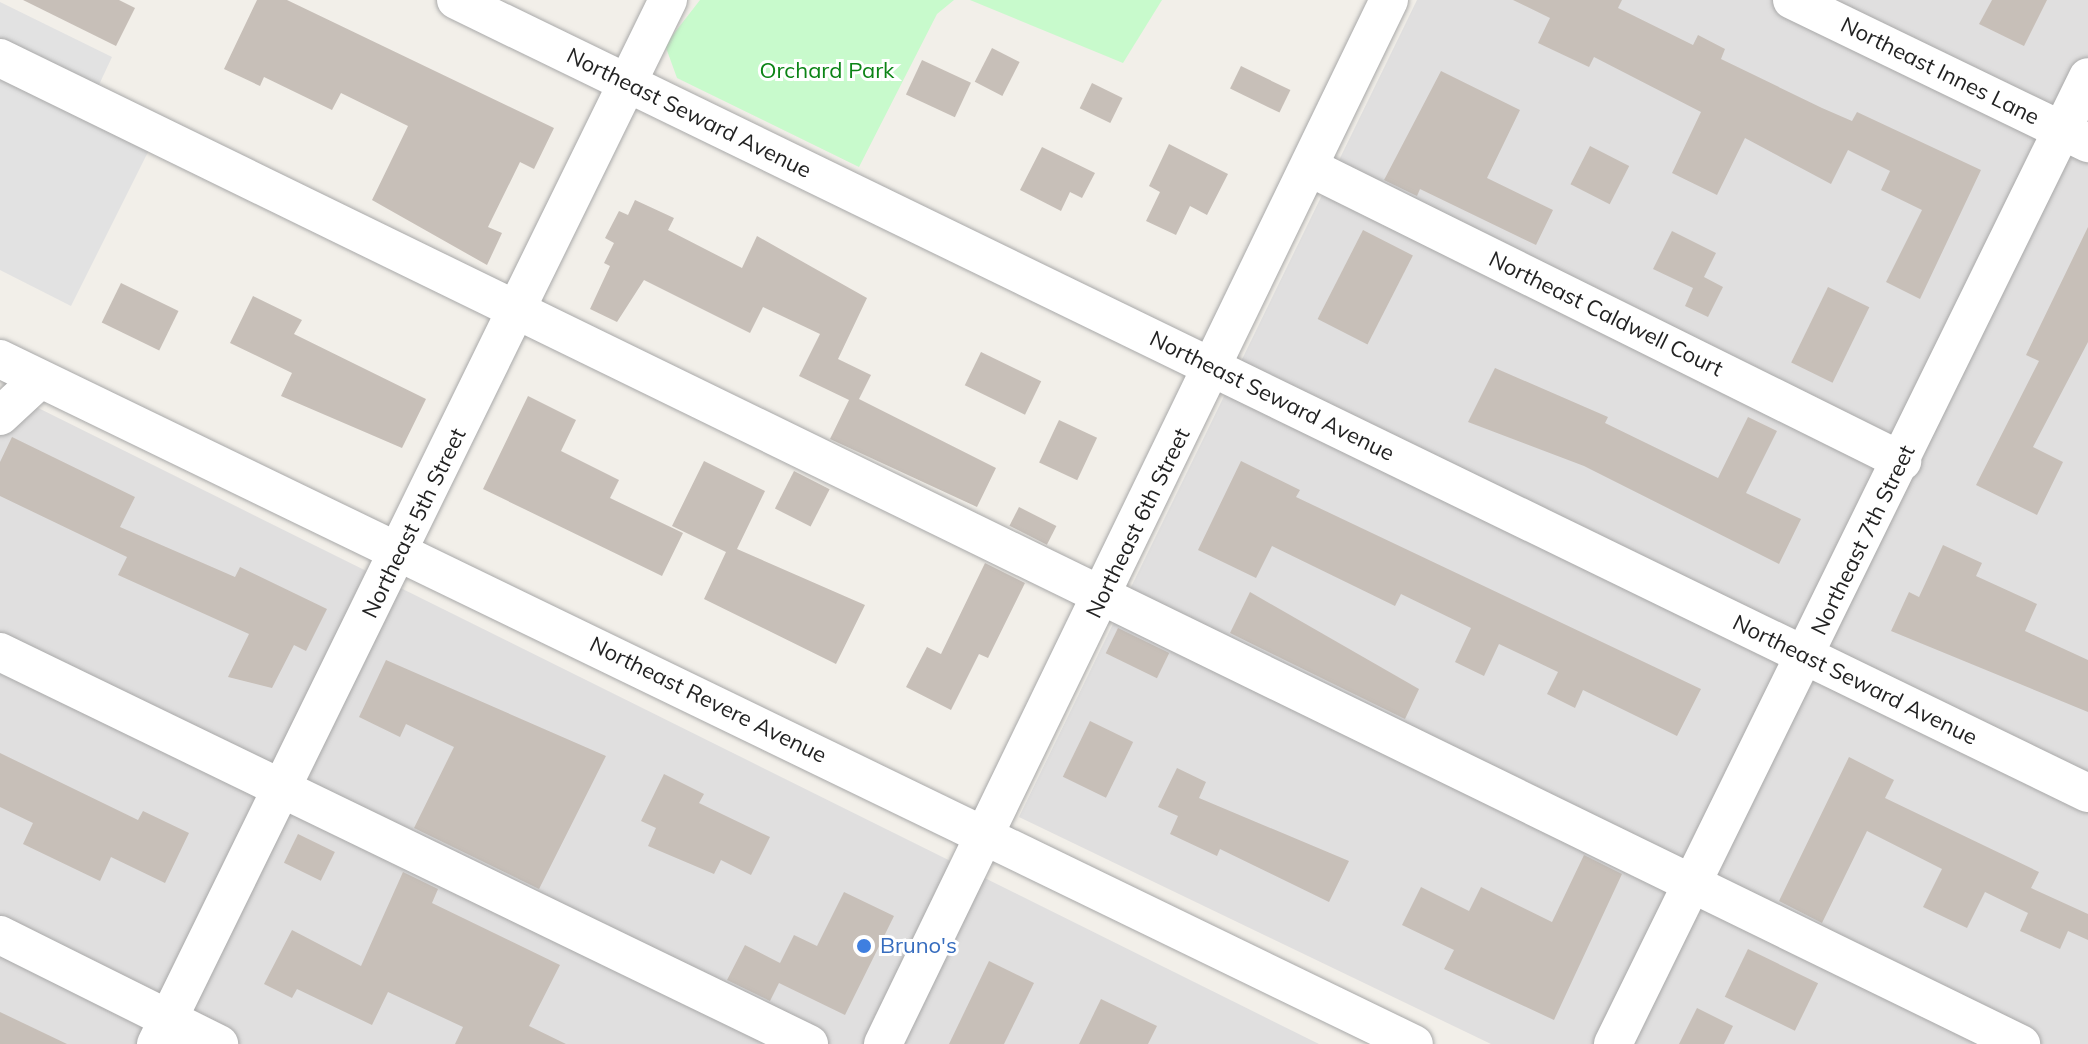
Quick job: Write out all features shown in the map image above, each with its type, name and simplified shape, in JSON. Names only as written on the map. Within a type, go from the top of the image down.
[{"type":"street","name":"Northeast Seward Avenue","points":[[456,0],[2088,793]]},
{"type":"street","name":"Northeast 5th Street","points":[[162,1032],[520,308],[668,0]]},
{"type":"street","name":"Northeast 6th Street","points":[[883,1044],[1311,168],[1389,0]]},
{"type":"street","name":"Northeast Innes Lane","points":[[1792,0],[2075,137]]},
{"type":"street","points":[[0,58],[520,308],[1691,885],[2021,1044]]},
{"type":"street","name":"Northeast 7th Street","points":[[1613,1044],[1902,461],[2075,137],[2088,77]]},
{"type":"street","name":"Northeast Caldwell Court","points":[[1311,168],[1902,461]]},
{"type":"street","name":"Northeast Revere Avenue","points":[[0,359],[987,833],[1414,1044]]},
{"type":"street","points":[[0,416],[40,379]]},
{"type":"street","points":[[0,652],[281,792],[809,1044]]},
{"type":"street","points":[[0,935],[162,1032],[219,1044]]},
{"type":"shaded area","points":[[1417,0],[2088,0],[2088,1044],[1491,1044],[1019,817]]},
{"type":"shaded area","points":[[0,2],[112,57],[96,91],[162,124],[71,306],[0,270]]},
{"type":"shaded area","points":[[0,389],[1319,1044],[0,1044]]},
{"type":"green space","name":"Orchard Park","points":[[700,0],[954,0],[937,14],[859,167],[677,78],[665,45]]},
{"type":"green space","points":[[970,0],[1162,0],[1123,63]]},
{"type":"building","points":[[23,0],[119,0],[135,8],[116,46]]},
{"type":"building","points":[[257,0],[287,0],[554,128],[534,169],[520,162],[488,227],[502,233],[487,265],[372,200],[408,126],[341,93],[332,110],[264,77],[260,86],[224,69]]},
{"type":"building","points":[[1513,0],[1622,0],[1618,8],[1693,45],[1698,35],[1725,49],[1721,59],[1822,108],[1852,121],[1857,112],[1981,170],[1920,299],[1886,282],[1922,210],[1881,190],[1890,171],[1848,150],[1831,184],[1745,138],[1717,195],[1672,173],[1701,112],[1594,57],[1589,67],[1538,43],[1550,18]]},
{"type":"building","points":[[1992,0],[2047,0],[2024,46],[1979,24]]},
{"type":"building","points":[[992,48],[1020,62],[1002,96],[975,82]]},
{"type":"building","points":[[922,60],[971,83],[955,117],[906,94]]},
{"type":"building","points":[[1241,66],[1290,90],[1279,113],[1230,88]]},
{"type":"building","points":[[1441,71],[1520,110],[1487,178],[1553,210],[1536,245],[1420,189],[1417,196],[1384,180]]},
{"type":"building","points":[[1092,83],[1123,98],[1110,123],[1080,108]]},
{"type":"building","points":[[1169,144],[1228,174],[1207,215],[1190,206],[1176,235],[1146,221],[1160,192],[1149,186]]},
{"type":"building","points":[[1590,146],[1629,166],[1610,204],[1570,184]]},
{"type":"building","points":[[1042,147],[1095,173],[1082,198],[1070,192],[1061,211],[1020,190]]},
{"type":"building","points":[[635,200],[674,218],[668,230],[742,268],[757,236],[867,298],[838,359],[871,375],[859,399],[996,468],[977,507],[830,439],[849,400],[799,376],[820,334],[763,307],[750,333],[644,280],[617,322],[590,309],[610,266],[604,263],[614,243],[605,238],[619,211],[628,215]]},
{"type":"building","points":[[2088,227],[2088,342],[2033,447],[2063,462],[2037,515],[1976,485],[2039,361],[2026,355]]},
{"type":"building","points":[[1363,230],[1413,255],[1367,345],[1318,319]]},
{"type":"building","points":[[1672,231],[1716,253],[1704,277],[1723,287],[1708,317],[1685,306],[1693,288],[1653,269]]},
{"type":"building","points":[[121,283],[179,311],[159,351],[102,323]]},
{"type":"building","points":[[1828,287],[1869,307],[1833,383],[1791,362]]},
{"type":"building","points":[[253,296],[302,320],[294,334],[426,399],[402,448],[281,396],[292,373],[230,343]]},
{"type":"building","points":[[981,352],[1041,381],[1025,415],[965,385]]},
{"type":"building","points":[[1495,368],[1608,417],[1605,423],[1718,478],[1748,417],[1777,431],[1746,493],[1801,519],[1779,564],[1584,466],[1468,422]]},
{"type":"building","points":[[528,396],[576,420],[561,451],[619,480],[610,498],[683,533],[662,576],[483,489]]},
{"type":"building","points":[[1059,420],[1097,438],[1077,480],[1039,463]]},
{"type":"building","points":[[12,437],[135,497],[120,527],[235,577],[240,567],[327,609],[306,651],[294,645],[272,688],[228,677],[249,634],[118,575],[127,557],[0,496],[0,462]]},
{"type":"building","points":[[704,461],[765,491],[737,549],[865,605],[836,664],[704,599],[726,552],[672,526]]},
{"type":"building","points":[[1241,461],[1300,490],[1296,497],[1701,689],[1677,736],[1583,690],[1575,708],[1547,694],[1558,672],[1499,644],[1484,676],[1455,662],[1471,628],[1401,594],[1395,606],[1272,546],[1256,578],[1198,550]]},
{"type":"building","points":[[794,471],[830,489],[811,527],[775,508]]},
{"type":"building","points":[[1019,507],[1056,526],[1047,545],[1009,526]]},
{"type":"building","points":[[1943,545],[1982,563],[1976,576],[2037,604],[2025,631],[2088,660],[2088,712],[1891,631],[1909,592],[1919,597]]},
{"type":"building","points":[[985,563],[1025,583],[988,658],[979,654],[951,710],[906,687],[927,647],[941,654]]},
{"type":"building","points":[[1250,592],[1419,689],[1405,719],[1230,633]]},
{"type":"building","points":[[1118,628],[1169,653],[1157,678],[1106,653]]},
{"type":"building","points":[[386,660],[606,756],[539,889],[414,828],[454,747],[406,724],[400,737],[359,717]]},
{"type":"building","points":[[1090,721],[1133,742],[1106,798],[1063,777]]},
{"type":"building","points":[[0,753],[138,820],[143,811],[189,833],[165,883],[111,857],[100,881],[23,844],[33,823],[0,807]]},
{"type":"building","points":[[1849,757],[1894,780],[1885,798],[2039,872],[2031,888],[2088,914],[2088,940],[2068,931],[2060,949],[2020,931],[2028,913],[1985,892],[1967,928],[1923,907],[1942,869],[1867,831],[1822,923],[1779,901]]},
{"type":"building","points":[[1177,768],[1206,782],[1199,798],[1349,861],[1329,902],[1220,849],[1217,856],[1170,834],[1178,816],[1158,807]]},
{"type":"building","points":[[664,774],[704,794],[699,803],[770,837],[751,875],[721,860],[714,874],[648,846],[656,828],[641,821]]},
{"type":"building","points":[[298,834],[335,852],[321,881],[284,863]]},
{"type":"building","points":[[1584,855],[1622,874],[1554,1020],[1444,969],[1454,950],[1402,925],[1421,887],[1469,911],[1481,887],[1552,922]]},
{"type":"building","points":[[403,872],[438,889],[432,903],[560,965],[529,1026],[566,1044],[455,1044],[463,1027],[388,992],[372,1025],[297,989],[292,998],[264,984],[292,930],[361,966]]},
{"type":"building","points":[[844,892],[894,916],[845,1015],[779,983],[770,1001],[727,980],[745,945],[780,963],[794,935],[817,946]]},
{"type":"building","points":[[1748,949],[1818,983],[1795,1031],[1725,997]]},
{"type":"building","points":[[989,961],[1034,983],[1004,1044],[949,1044]]},
{"type":"building","points":[[1101,999],[1157,1026],[1148,1044],[1079,1044]]},
{"type":"building","points":[[1697,1008],[1733,1026],[1724,1044],[1679,1044]]},
{"type":"building","points":[[0,1012],[67,1044],[0,1044]]},
{"type":"place","name":"Bruno's","points":[[864,946]]}]
